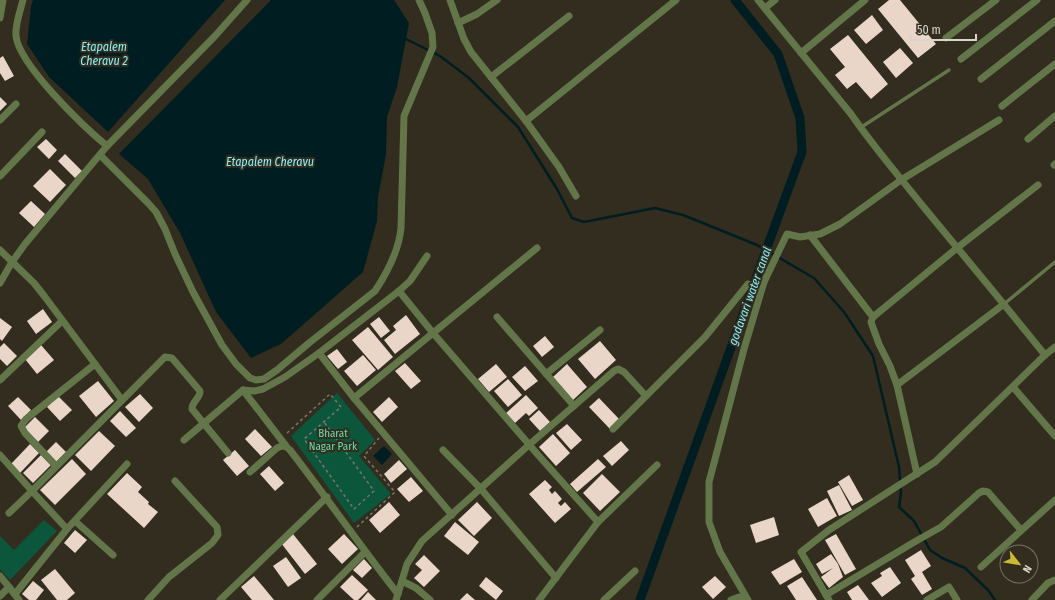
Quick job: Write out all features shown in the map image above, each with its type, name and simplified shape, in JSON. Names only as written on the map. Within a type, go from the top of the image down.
[{"type":"street","points":[[0,18],[3,0]]},
{"type":"street","points":[[23,0],[17,22],[16,37],[25,59],[36,74],[64,105],[86,128],[108,146]]},
{"type":"street","points":[[0,283],[12,262],[25,244],[100,155],[215,36],[247,0]]},
{"type":"street","points":[[100,155],[156,212],[165,229],[192,292],[222,344],[236,364],[250,378],[256,380],[264,379],[375,291],[383,280],[400,239],[404,116],[433,47],[432,33],[419,0]]},
{"type":"street","points":[[450,0],[471,52],[526,121],[559,167],[576,196]]},
{"type":"street","points":[[458,23],[477,14],[497,0]]},
{"type":"street","points":[[526,121],[676,0]]},
{"type":"street","points":[[758,0],[851,114],[901,180],[1045,355]]},
{"type":"street","points":[[765,8],[775,0]]},
{"type":"street","points":[[801,53],[865,0]]},
{"type":"street","points":[[946,38],[987,3],[996,0]]},
{"type":"street","points":[[961,59],[1037,0]]},
{"type":"street","points":[[491,77],[569,16]]},
{"type":"street","points":[[981,79],[1055,21]]},
{"type":"street","points":[[1002,106],[1055,64]]},
{"type":"street","points":[[0,120],[16,104]]},
{"type":"street","points":[[1028,139],[1055,116]]},
{"type":"street","points":[[748,600],[720,552],[709,522],[709,482],[744,349],[764,282],[787,234],[800,237],[820,234],[840,224],[901,180],[999,120]]},
{"type":"street","points":[[0,176],[42,132]]},
{"type":"street","points":[[872,317],[1038,185]]},
{"type":"street","points":[[810,235],[872,317],[871,322],[879,344],[890,366],[897,385],[917,474]]},
{"type":"street","points":[[354,398],[537,248]]},
{"type":"street","points":[[0,250],[34,283],[122,400]]},
{"type":"street","points":[[184,440],[243,390],[254,392],[263,389],[285,377],[319,353],[399,292],[410,281],[427,256]]},
{"type":"street","points":[[613,430],[705,336],[748,284],[757,287],[764,282]]},
{"type":"street","points":[[399,292],[598,522]]},
{"type":"street","points":[[897,385],[1004,304]]},
{"type":"street","points":[[497,317],[574,406]]},
{"type":"street","points":[[0,380],[62,321]]},
{"type":"street","points":[[546,374],[600,330]]},
{"type":"street","points":[[1021,530],[988,492],[984,491],[979,493],[948,522],[828,597],[801,552],[829,530],[935,462],[1055,347]]},
{"type":"street","points":[[319,353],[354,398],[452,514]]},
{"type":"street","points":[[9,513],[162,359],[169,357],[172,358],[200,391],[200,396],[193,404],[192,409],[228,453]]},
{"type":"street","points":[[56,466],[25,433],[22,426],[26,420],[95,364]]},
{"type":"street","points":[[397,597],[407,564],[422,541],[614,371],[618,369],[624,372],[646,396]]},
{"type":"street","points":[[1013,387],[1055,436]]},
{"type":"street","points":[[243,390],[326,497],[397,597]]},
{"type":"street","points":[[250,472],[277,448],[286,446]]},
{"type":"street","points":[[443,450],[481,489],[556,578]]},
{"type":"street","points":[[0,455],[67,529]]},
{"type":"street","points":[[0,576],[17,597],[67,529],[127,464]]},
{"type":"street","points":[[539,600],[598,522],[657,465]]},
{"type":"street","points":[[148,600],[169,577],[212,543],[218,534],[217,527],[174,481]]},
{"type":"street","points":[[220,600],[326,497]]},
{"type":"street","points":[[981,567],[1055,500]]},
{"type":"street","points":[[75,521],[113,555]]},
{"type":"street","points":[[318,600],[365,552]]},
{"type":"street","points":[[604,600],[635,571]]},
{"type":"street","points":[[1032,600],[1048,583],[1055,580]]},
{"type":"street","points":[[402,581],[416,588],[430,600]]},
{"type":"street","points":[[0,596],[10,587]]},
{"type":"street","points":[[927,600],[949,587],[957,600]]},
{"type":"street","points":[[731,600],[739,597],[741,600]]},
{"type":"lane","points":[[858,125],[949,70]]},
{"type":"lane","points":[[1004,304],[1055,262]]},
{"type":"path","points":[[286,434],[330,394],[341,407],[304,439],[354,510],[374,491],[324,422]]},
{"type":"path","points":[[351,532],[395,492],[364,456],[379,438]]},
{"type":"green space","name":"Bharat Nagar Park","points":[[337,393],[375,440],[359,456],[391,494],[354,523],[291,436]]},
{"type":"green space","points":[[44,520],[57,531],[10,580],[0,569],[0,536],[14,550]]},
{"type":"water","name":"Etapalem Cheravu 2","points":[[33,0],[225,0],[108,132],[49,77],[27,44]]},
{"type":"water","name":"Etapalem Cheravu","points":[[271,0],[394,0],[409,23],[397,87],[387,117],[386,154],[378,197],[377,221],[363,272],[281,344],[251,358],[216,312],[180,233],[148,179],[119,154]]},
{"type":"water","points":[[384,446],[392,454],[382,465],[373,456]]},
{"type":"building","points":[[889,0],[900,0],[936,44],[918,58],[878,9]]},
{"type":"building","points":[[872,15],[883,30],[866,44],[854,30]]},
{"type":"building","points":[[848,35],[888,84],[871,99],[856,82],[847,89],[835,75],[845,67],[830,49]]},
{"type":"building","points":[[900,48],[913,63],[896,78],[883,62]]},
{"type":"building","points":[[3,56],[14,76],[5,81],[0,73],[0,58]]},
{"type":"building","points":[[0,97],[7,104],[0,111]]},
{"type":"building","points":[[46,139],[57,150],[49,159],[37,147]]},
{"type":"building","points":[[65,154],[82,171],[75,178],[58,161]]},
{"type":"building","points":[[50,169],[66,185],[50,202],[33,186]]},
{"type":"building","points":[[31,201],[45,214],[34,227],[19,213]]},
{"type":"building","points":[[43,309],[52,322],[36,334],[27,321]]},
{"type":"building","points":[[406,315],[420,334],[395,354],[384,340],[396,330],[393,326]]},
{"type":"building","points":[[379,317],[390,331],[381,338],[370,324]]},
{"type":"building","points":[[0,318],[12,327],[2,341],[0,339]]},
{"type":"building","points":[[368,327],[393,357],[378,370],[352,340]]},
{"type":"building","points":[[545,336],[554,347],[542,357],[533,346]]},
{"type":"building","points":[[600,341],[616,360],[595,379],[578,359]]},
{"type":"building","points":[[4,343],[17,356],[7,366],[0,359],[0,347]]},
{"type":"building","points":[[41,345],[54,360],[37,374],[25,359]]},
{"type":"building","points":[[337,349],[347,362],[338,369],[327,356]]},
{"type":"building","points":[[363,355],[376,370],[357,386],[344,371]]},
{"type":"building","points":[[405,363],[421,381],[411,389],[395,371]]},
{"type":"building","points":[[496,364],[507,377],[489,392],[478,379]]},
{"type":"building","points":[[567,364],[587,387],[573,400],[553,377]]},
{"type":"building","points":[[525,366],[538,381],[525,391],[512,377]]},
{"type":"building","points":[[508,379],[522,395],[508,407],[494,391]]},
{"type":"building","points":[[98,381],[114,401],[96,417],[79,396]]},
{"type":"building","points":[[140,394],[153,408],[139,422],[125,407]]},
{"type":"building","points":[[526,395],[538,408],[529,416],[526,413],[515,423],[506,413]]},
{"type":"building","points":[[58,396],[72,410],[60,421],[47,407]]},
{"type":"building","points":[[18,397],[31,410],[21,420],[8,406]]},
{"type":"building","points":[[389,397],[398,407],[382,422],[373,412]]},
{"type":"building","points":[[599,398],[620,420],[610,429],[589,407]]},
{"type":"building","points":[[539,410],[550,422],[540,431],[529,419]]},
{"type":"building","points":[[120,411],[136,428],[126,437],[110,421]]},
{"type":"building","points":[[35,417],[49,431],[38,442],[24,428]]},
{"type":"building","points":[[567,424],[582,440],[571,450],[556,433]]},
{"type":"building","points":[[255,429],[272,447],[261,456],[245,439]]},
{"type":"building","points":[[99,431],[115,446],[91,471],[75,455]]},
{"type":"building","points":[[553,434],[570,453],[556,466],[539,447]]},
{"type":"building","points":[[621,441],[629,450],[612,466],[603,456]]},
{"type":"building","points":[[56,442],[66,452],[56,462],[46,452]]},
{"type":"building","points":[[30,444],[39,453],[20,473],[11,464]]},
{"type":"building","points":[[235,450],[249,466],[237,476],[223,460]]},
{"type":"building","points":[[41,455],[51,465],[33,483],[23,473]]},
{"type":"building","points":[[72,459],[86,474],[55,505],[40,490]]},
{"type":"building","points":[[598,459],[606,467],[577,492],[570,484]]},
{"type":"building","points":[[399,460],[407,469],[391,483],[384,474]]},
{"type":"building","points":[[269,466],[284,483],[275,491],[260,474]]},
{"type":"building","points":[[127,473],[142,487],[138,492],[149,502],[148,504],[158,512],[144,528],[107,494]]},
{"type":"building","points":[[602,474],[620,492],[600,511],[583,493]]},
{"type":"building","points":[[849,475],[863,500],[852,506],[838,482]]},
{"type":"building","points":[[411,477],[423,491],[409,502],[397,489]]},
{"type":"building","points":[[545,480],[552,487],[549,490],[552,494],[555,491],[562,499],[558,503],[561,506],[565,502],[571,509],[555,523],[529,494]]},
{"type":"building","points":[[839,485],[852,510],[839,516],[827,491]]},
{"type":"building","points":[[827,498],[837,516],[818,527],[808,509]]},
{"type":"building","points":[[389,502],[400,515],[380,533],[369,520]]},
{"type":"building","points":[[477,502],[492,518],[474,536],[458,520]]},
{"type":"building","points":[[774,517],[779,535],[756,543],[750,525]]},
{"type":"building","points":[[455,522],[479,542],[468,555],[444,536]]},
{"type":"building","points":[[75,530],[87,540],[75,553],[64,543]]},
{"type":"building","points":[[293,534],[317,564],[305,574],[281,543]]},
{"type":"building","points":[[344,534],[358,549],[342,564],[328,549]]},
{"type":"building","points":[[836,534],[856,569],[845,575],[825,540]]},
{"type":"building","points":[[921,550],[931,566],[922,572],[932,589],[922,595],[911,579],[915,576],[905,560]]},
{"type":"building","points":[[831,554],[838,564],[843,577],[829,588],[821,577],[833,568],[822,574],[816,564]]},
{"type":"building","points":[[424,555],[440,571],[424,587],[414,578],[422,570],[415,564]]},
{"type":"building","points":[[286,557],[301,578],[288,587],[273,566]]},
{"type":"building","points":[[364,559],[372,568],[362,578],[353,570]]},
{"type":"building","points":[[794,559],[802,572],[780,585],[771,572]]},
{"type":"building","points":[[890,567],[901,583],[882,597],[871,583],[882,576],[880,573]]},
{"type":"building","points":[[55,569],[75,593],[67,600],[57,600],[41,580]]},
{"type":"building","points":[[352,575],[368,590],[358,600],[354,600],[340,587]]},
{"type":"building","points":[[254,576],[274,600],[252,600],[241,587]]},
{"type":"building","points":[[715,576],[726,587],[713,599],[702,587]]},
{"type":"building","points":[[486,577],[503,591],[496,600],[479,586]]},
{"type":"building","points":[[802,577],[817,600],[796,600],[787,586]]},
{"type":"building","points":[[33,581],[44,590],[36,600],[29,600],[22,594]]},
{"type":"building","points":[[858,585],[869,600],[852,600],[847,592]]},
{"type":"building","points":[[368,592],[376,600],[361,600]]},
{"type":"building","points":[[467,593],[475,600],[460,600]]},
{"type":"waterway","name":"godavari water canal","points":[[640,600],[802,152],[800,118],[778,54],[735,0]]},
{"type":"waterway","points":[[406,39],[440,56],[469,78],[518,127],[557,189],[572,218],[584,222],[655,208],[683,215],[757,245],[814,278],[844,312],[873,356],[899,467],[901,493],[899,507],[914,521],[930,550],[942,558],[965,568],[988,590],[995,600]]}]
